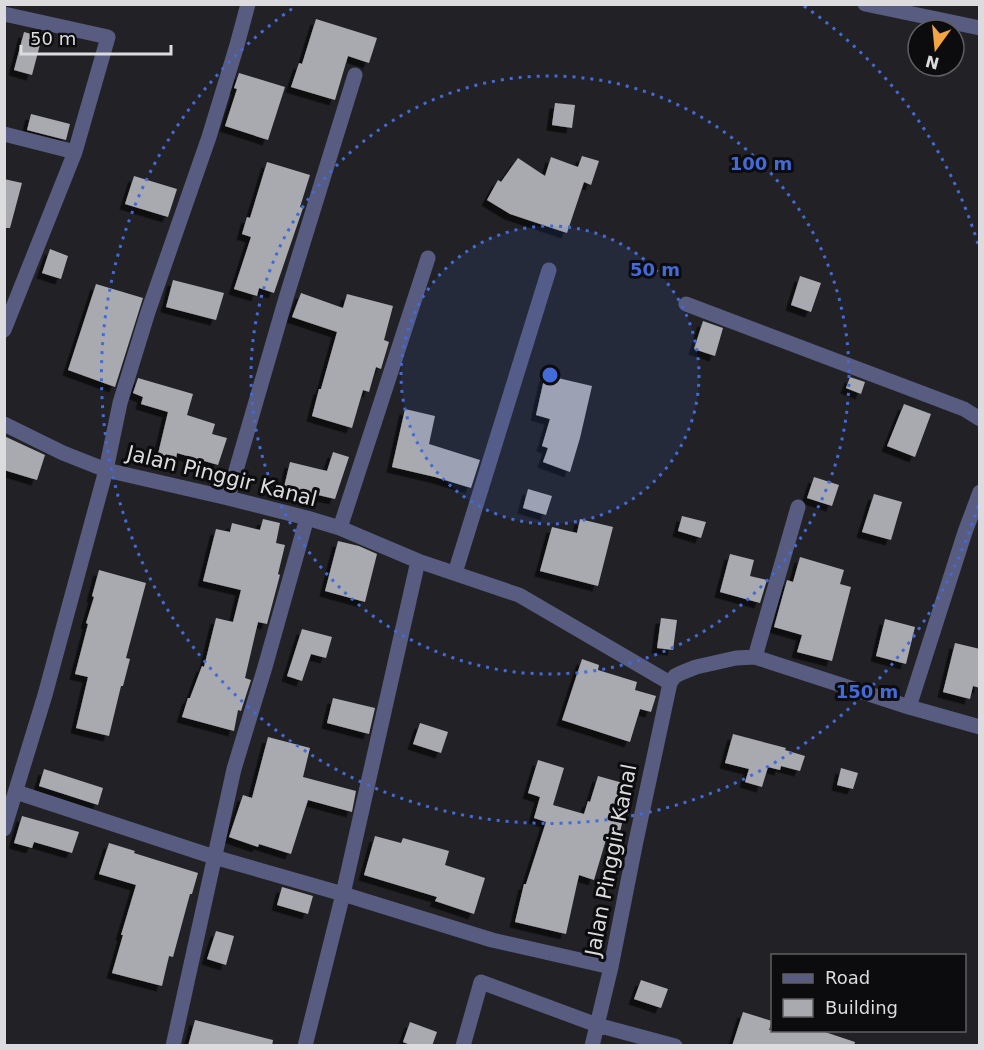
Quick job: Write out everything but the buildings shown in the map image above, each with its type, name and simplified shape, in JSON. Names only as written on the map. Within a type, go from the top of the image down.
[{"type":"street","name":"Jalan Pinggir Kanal","points":[[248,4],[209,137],[152,301],[120,403],[106,470],[307,518],[340,528],[418,561],[519,595],[670,683],[611,967],[592,1046]]},
{"type":"street","points":[[865,4],[980,28]]},
{"type":"street","points":[[4,14],[108,37],[75,152],[4,330]]},
{"type":"street","points":[[228,498],[286,298],[355,75]]},
{"type":"street","points":[[4,134],[75,152]]},
{"type":"street","points":[[340,528],[428,258]]},
{"type":"street","points":[[455,573],[549,270]]},
{"type":"street","points":[[686,304],[964,409],[980,419]]},
{"type":"street","points":[[4,424],[63,453],[106,470],[45,695],[4,829]]},
{"type":"street","points":[[909,707],[980,492]]},
{"type":"street","points":[[755,657],[798,507]]},
{"type":"street","points":[[173,1046],[234,769],[266,667],[307,518]]},
{"type":"street","points":[[305,1046],[343,894],[418,561]]},
{"type":"street","points":[[670,683],[681,673],[696,667],[736,658],[755,657],[980,728]]},
{"type":"street","points":[[16,792],[214,857],[492,940],[611,967]]},
{"type":"street","points":[[463,1046],[482,982],[597,1025],[675,1046]]}]
